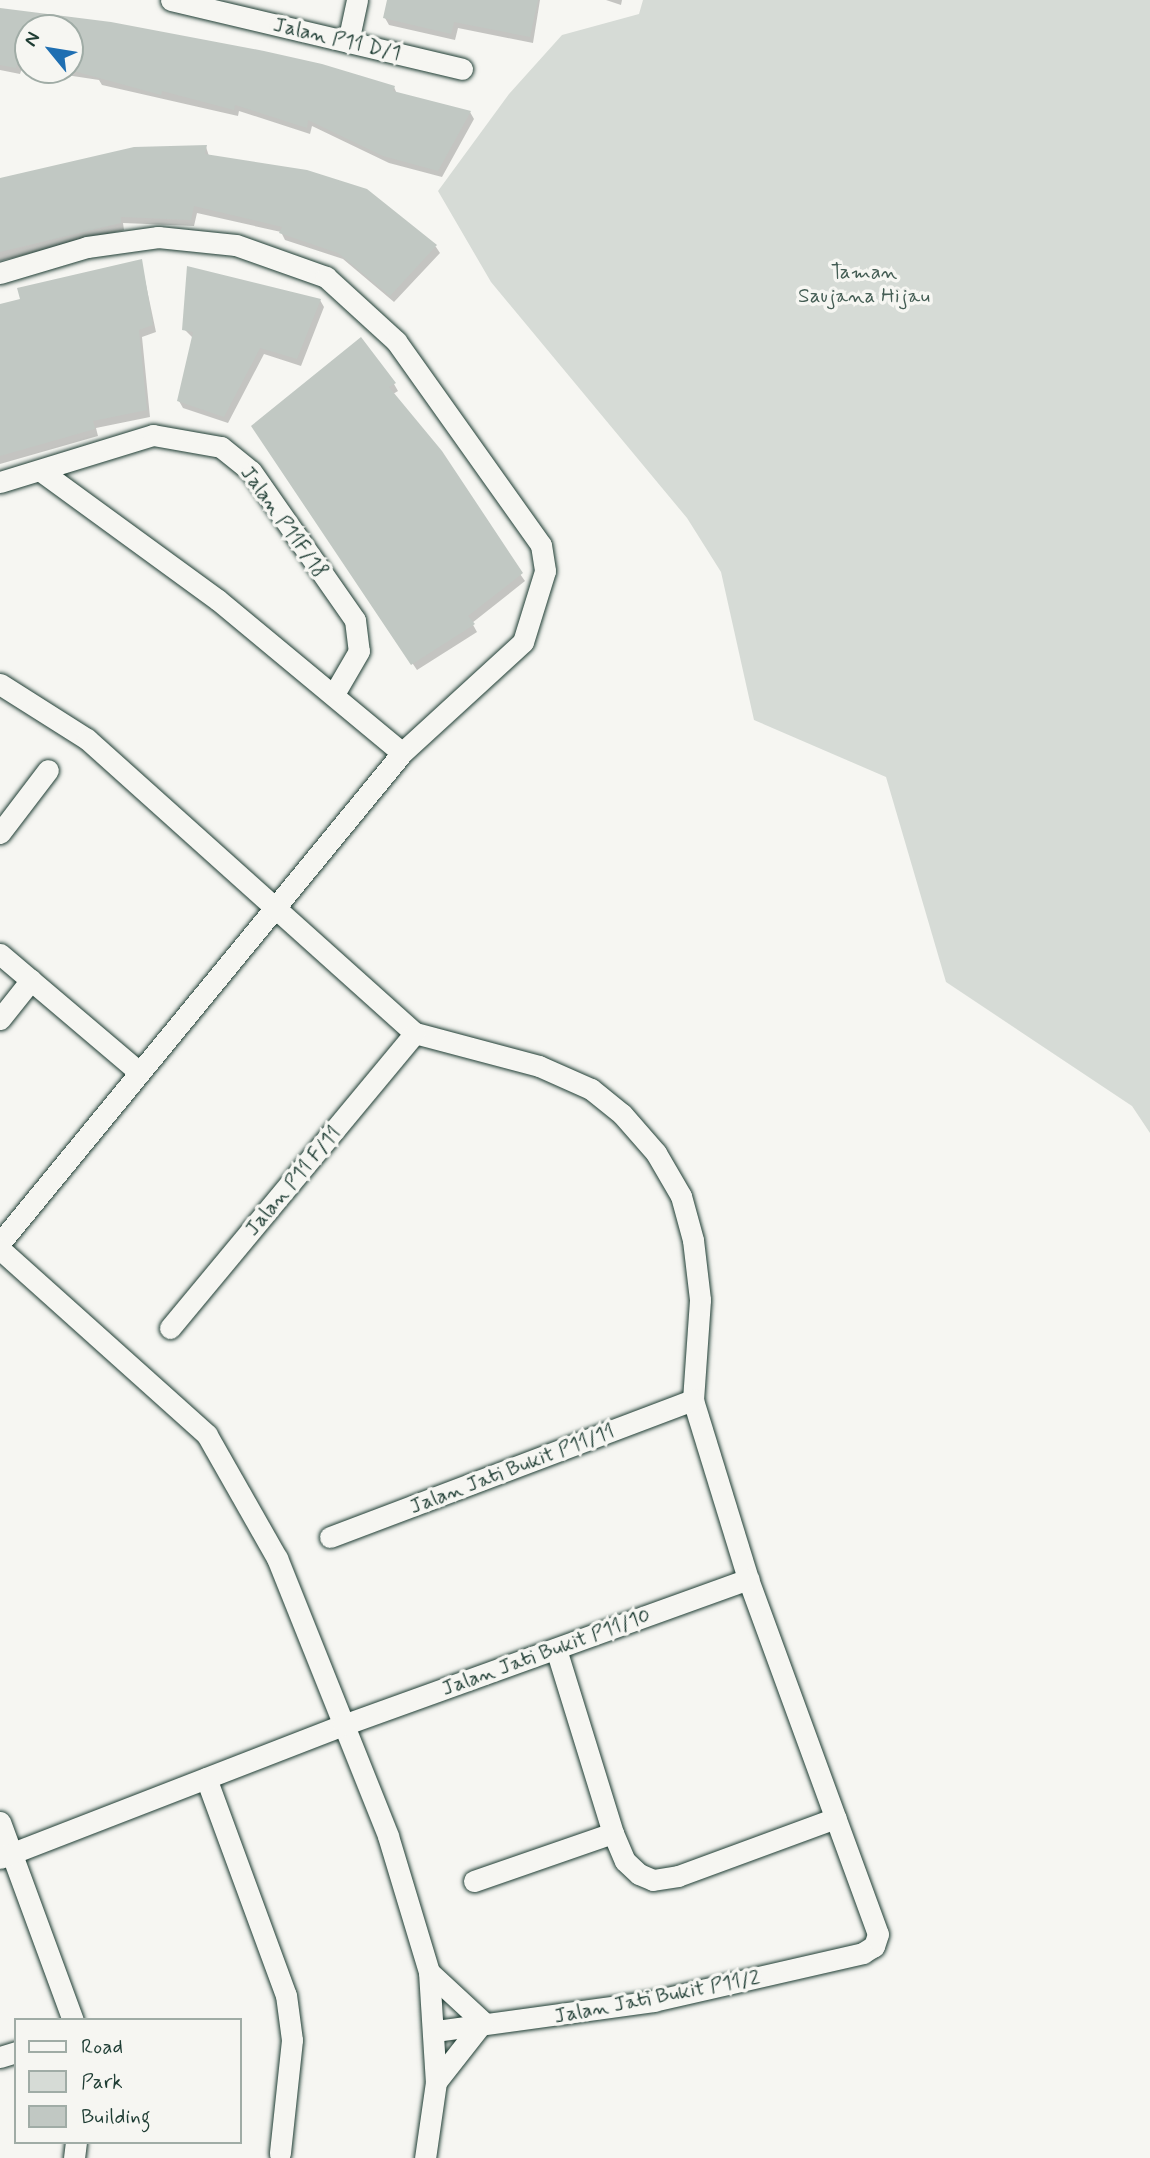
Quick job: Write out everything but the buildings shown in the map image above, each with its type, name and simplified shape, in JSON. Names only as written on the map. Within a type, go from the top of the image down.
[{"type":"street","name":"Jalan P11 D/1","points":[[171,0],[462,69]]},
{"type":"street","points":[[348,42],[357,0]]},
{"type":"street","points":[[0,273],[127,240],[158,237],[236,245],[326,277],[396,341],[541,545],[545,571],[523,642],[402,753],[0,1243]]},
{"type":"street","name":"Jalan P11F/18","points":[[0,482],[153,435],[221,447],[251,471],[355,620],[359,651],[334,694]]},
{"type":"street","points":[[41,471],[218,600],[402,753]]},
{"type":"street","points":[[0,684],[87,739],[415,1033],[539,1066],[591,1089],[622,1114],[656,1153],[681,1196],[693,1240],[700,1300],[693,1401],[748,1579],[836,1818],[678,1876],[653,1880],[625,1861],[613,1833],[556,1649]]},
{"type":"street","points":[[0,833],[48,770]]},
{"type":"street","points":[[0,954],[139,1072]]},
{"type":"street","points":[[0,1019],[31,980]]},
{"type":"street","name":"Jalan P11 F/11","points":[[170,1328],[415,1033]]},
{"type":"street","points":[[0,1249],[207,1435],[277,1558],[388,1836],[429,1972],[436,2031],[436,2082],[425,2158]]},
{"type":"street","name":"Jalan Jati Bukit P11/11","points":[[330,1537],[693,1401]]},
{"type":"street","name":"Jalan Jati Bukit P11/10","points":[[6,1855],[343,1725],[748,1579]]},
{"type":"street","points":[[206,1778],[286,1995],[292,2040],[279,2153]]},
{"type":"street","name":"Jalan Jati Bukit P11/2","points":[[436,2031],[483,2022],[538,2020],[654,2001],[851,1956],[874,1946],[878,1934],[836,1818]]},
{"type":"street","points":[[0,1822],[6,1855],[72,2018]]},
{"type":"street","points":[[474,1881],[613,1833]]},
{"type":"street","points":[[429,1972],[483,2022],[436,2082]]},
{"type":"green space","name":"Taman Saujana Hijau","points":[[643,0],[1150,0],[1150,1133],[1132,1106],[946,982],[886,777],[754,720],[721,572],[687,518],[491,282],[438,191],[509,94],[562,35],[639,14]]}]
